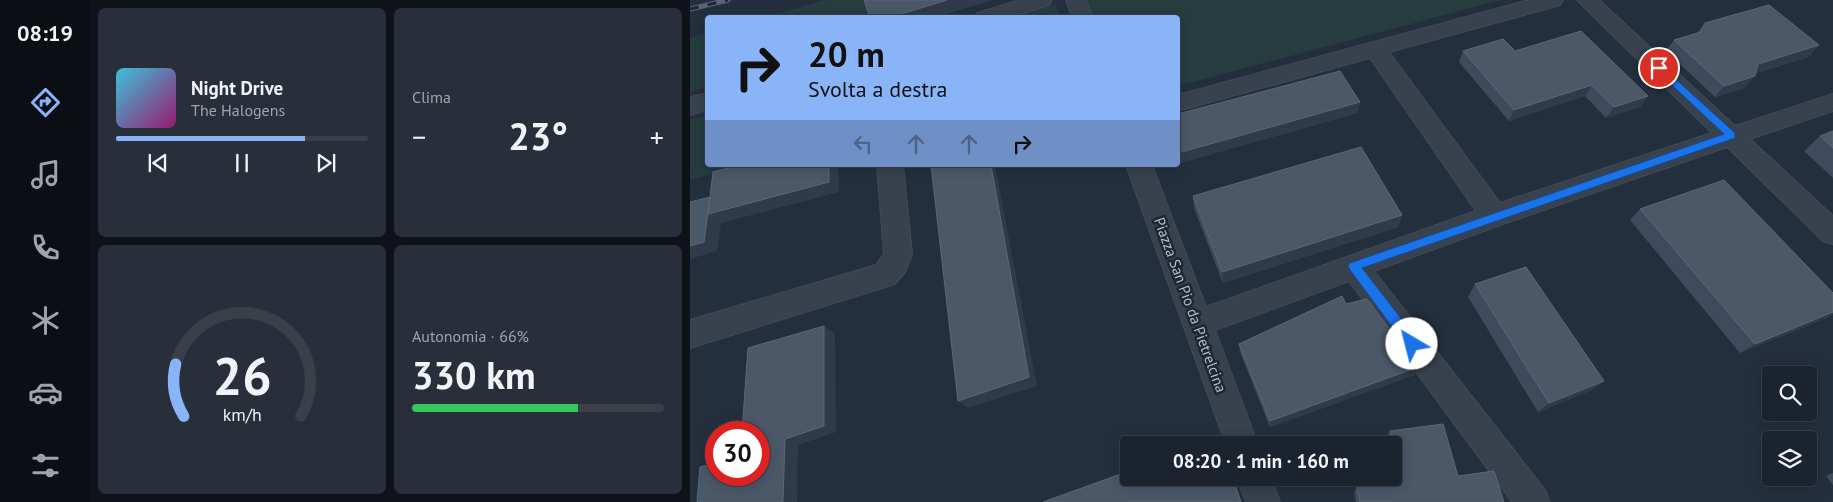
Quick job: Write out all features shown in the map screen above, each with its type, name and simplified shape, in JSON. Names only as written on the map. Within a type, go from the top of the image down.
[{"type":"street","points":[[994,15],[1042,0]]},
{"type":"street","points":[[1076,0],[1082,15]]},
{"type":"street","points":[[1180,102],[1553,0]]},
{"type":"street","points":[[1587,0],[1833,233]]},
{"type":"street","points":[[1376,50],[1494,216]]},
{"type":"street","points":[[690,106],[705,102]]},
{"type":"street","points":[[1197,323],[1494,216],[1833,102]]},
{"type":"street","points":[[690,334],[885,275],[895,264],[898,254],[890,167]]},
{"type":"street","name":"Piazza San Pio da Pietrelcina","points":[[1140,167],[1239,436]]},
{"type":"street","points":[[1354,266],[1533,502]]},
{"type":"street","points":[[1257,486],[1262,502]]},
{"type":"green space","points":[[825,0],[994,0],[944,15],[773,15]]},
{"type":"green space","points":[[1087,0],[1501,0],[1180,85],[1180,15],[1093,15]]},
{"type":"green space","points":[[1056,4],[1059,15],[1020,15]]},
{"type":"green space","points":[[705,34],[705,88],[690,92],[690,38]]},
{"type":"green space","points":[[705,116],[705,167],[739,167],[690,180],[690,120]]},
{"type":"building","points":[[864,0],[947,0],[898,15],[869,15]]},
{"type":"building","points":[[1769,5],[1819,45],[1758,64],[1755,76],[1724,86],[1674,40],[1701,32],[1705,23]]},
{"type":"building","points":[[1581,31],[1648,96],[1614,107],[1592,85],[1514,110],[1463,51],[1503,39],[1515,51]]},
{"type":"building","points":[[1340,71],[1360,102],[1180,152],[1180,113]]},
{"type":"building","points":[[1833,131],[1833,148],[1820,136]]},
{"type":"building","points":[[1361,147],[1402,215],[1222,272],[1193,196]]},
{"type":"building","points":[[732,167],[829,167],[829,182],[708,214],[713,172]]},
{"type":"building","points":[[931,167],[991,167],[1029,377],[958,401]]},
{"type":"building","points":[[1724,180],[1833,293],[1833,312],[1755,344],[1640,209]]},
{"type":"building","points":[[710,197],[704,242],[690,246],[690,202]]},
{"type":"building","points":[[1526,267],[1604,381],[1549,403],[1475,284]]},
{"type":"building","points":[[1342,296],[1346,304],[1367,299],[1418,367],[1270,421],[1239,344]]},
{"type":"building","points":[[824,326],[824,426],[785,439],[783,502],[697,502],[700,467],[705,465],[705,486],[770,486],[770,421],[743,421],[748,348]]},
{"type":"building","points":[[1443,424],[1458,476],[1494,471],[1504,502],[1360,502],[1357,487],[1402,486],[1402,436],[1391,436],[1390,431]]},
{"type":"building","points":[[1120,474],[1120,486],[1236,486],[1241,502],[1043,502]]},
{"type":"railway","points":[[690,9],[728,0]]},
{"type":"route","points":[[1412,344],[1354,266],[1731,135],[1659,68]]}]
